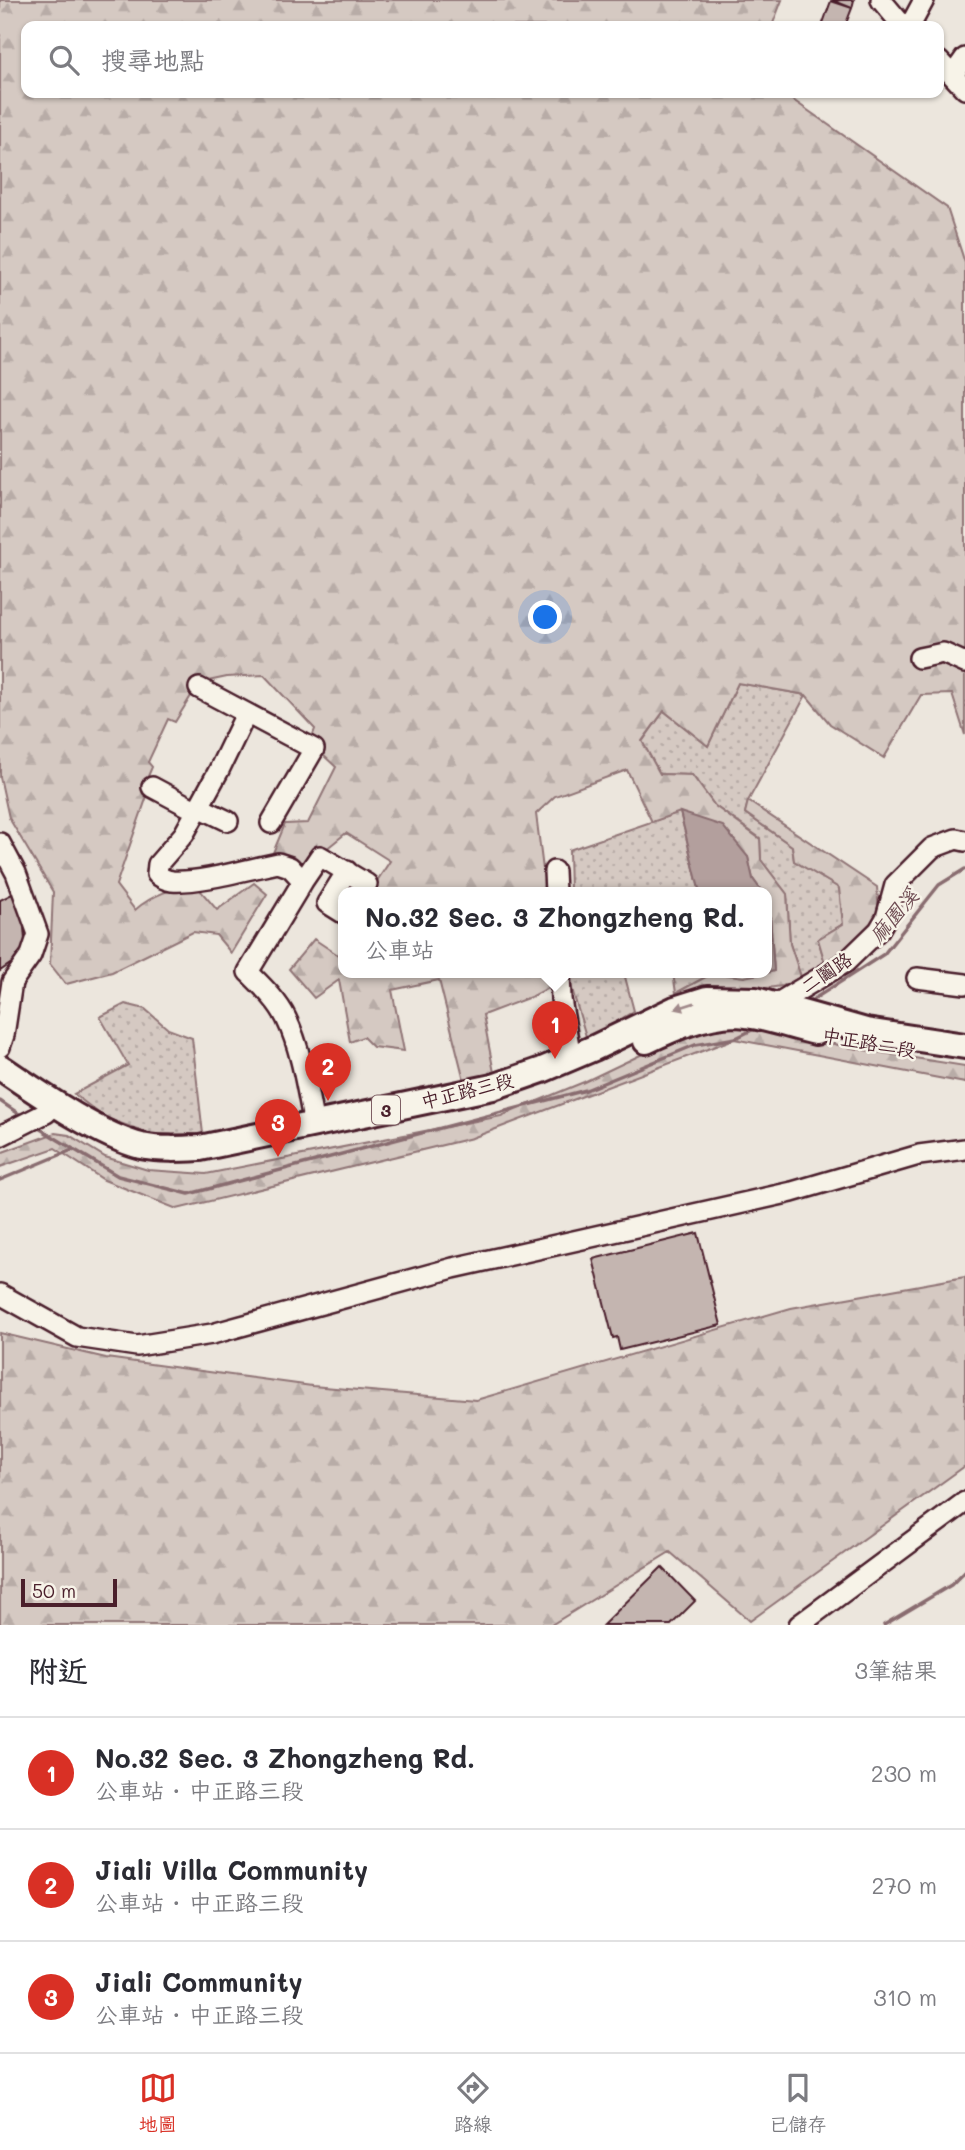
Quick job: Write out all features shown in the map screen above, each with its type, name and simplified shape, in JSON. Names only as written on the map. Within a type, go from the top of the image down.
[{"type":"main road","name":"中正路三段","points":[[0,1086],[140,1146],[165,1150],[200,1148],[493,1087],[571,1058],[675,1009],[707,999],[756,999],[775,1013]]},
{"type":"main road","name":"中正路二段","points":[[775,1013],[866,1031],[965,1046]]},
{"type":"main road","name":"中正路二段","points":[[775,1013],[850,1040],[965,1059]]},
{"type":"main road","name":"中正路三段","points":[[0,1067],[107,1149],[137,1160],[168,1164],[201,1163],[503,1101],[576,1074],[674,1028],[711,1017],[775,1013]]},
{"type":"street","points":[[881,0],[899,21]]},
{"type":"street","points":[[912,21],[923,0]]},
{"type":"street","points":[[959,82],[965,58]]},
{"type":"street","points":[[944,66],[959,82]]},
{"type":"street","points":[[919,658],[943,653],[965,663]]},
{"type":"street","points":[[199,688],[314,749],[271,822]]},
{"type":"street","points":[[246,714],[198,809],[184,834],[158,864],[157,874],[170,881],[192,880],[278,863],[290,867],[303,881]]},
{"type":"street","points":[[152,787],[228,821]]},
{"type":"street","name":"二鬮路","points":[[775,1013],[846,962],[871,938],[886,918],[894,885],[932,848],[956,839],[965,841]]},
{"type":"street","points":[[0,843],[16,873],[38,934],[31,955],[12,982],[0,1046]]},
{"type":"street","points":[[314,1125],[297,1050],[286,1016],[248,972],[320,856],[367,884]]},
{"type":"street","points":[[338,910],[327,903],[346,872]]},
{"type":"street","points":[[554,872],[555,887]]},
{"type":"street","points":[[560,978],[571,1058]]},
{"type":"street","points":[[917,978],[965,984]]},
{"type":"street","points":[[0,1136],[51,1108]]},
{"type":"street","points":[[0,1294],[76,1338],[137,1346],[212,1334],[453,1268],[792,1192],[919,1155],[965,1149]]},
{"type":"street","points":[[799,1625],[965,1502]]},
{"type":"green space","points":[[0,0],[782,0],[774,21],[21,21],[21,98],[790,98],[947,208],[965,263],[965,735],[952,694],[921,695],[884,758],[830,724],[806,695],[738,683],[708,746],[664,711],[642,741],[660,774],[692,775],[715,806],[760,839],[761,860],[787,894],[790,944],[801,977],[783,986],[707,995],[677,1003],[676,993],[704,978],[772,978],[772,887],[759,887],[753,879],[748,857],[680,812],[652,822],[627,770],[555,796],[536,814],[545,887],[373,887],[390,861],[346,833],[325,850],[297,866],[272,855],[285,824],[308,823],[336,767],[310,743],[315,729],[264,675],[227,677],[199,683],[175,722],[168,719],[148,762],[152,767],[143,788],[147,796],[116,885],[135,910],[163,893],[195,884],[217,910],[254,883],[267,894],[231,953],[216,935],[193,932],[112,972],[66,984],[50,964],[53,892],[9,818],[0,777]]},
{"type":"green space","points":[[738,683],[806,695],[748,801],[745,813],[792,846],[794,861],[839,888],[843,924],[818,939],[825,963],[801,977],[790,944],[787,894],[761,860],[760,838],[715,806],[692,775],[660,774],[642,742],[664,711],[708,746]]},
{"type":"green space","points":[[748,801],[877,887],[879,914],[841,955],[825,963],[818,939],[843,924],[839,888],[794,861],[792,846],[745,813]]},
{"type":"green space","points":[[680,812],[699,887],[570,887],[569,850]]},
{"type":"green space","points":[[314,939],[338,955],[338,978],[553,978],[554,985],[483,1015],[495,1078],[465,1084],[439,980],[392,990],[404,1051],[373,1047],[363,1037],[350,1042],[339,980],[314,998],[289,969]]},
{"type":"green space","points":[[570,978],[625,978],[634,1011],[587,1040]]},
{"type":"green space","points":[[674,978],[704,978],[676,993]]},
{"type":"green space","points":[[125,1004],[145,1009],[168,1029],[192,1038],[203,1134],[152,1134],[105,1118],[74,1094],[128,1065],[100,1017]]},
{"type":"green space","points":[[740,1023],[852,1048],[965,1066],[965,1083],[734,1039],[472,1138],[177,1209],[104,1180],[55,1148],[0,1167],[0,1153],[55,1133],[69,1135],[105,1157],[148,1170],[206,1174],[501,1116],[584,1082],[676,1038]]},
{"type":"green space","points":[[965,1277],[965,1466],[750,1621],[670,1552],[551,1625],[0,1625],[0,1333],[106,1358],[312,1386],[476,1400],[791,1308]]},
{"type":"shaded area","points":[[680,812],[723,826],[748,857],[753,879],[759,887],[699,887]]},
{"type":"building","points":[[832,0],[854,0],[852,8]]},
{"type":"building","points":[[831,1],[852,8],[847,21],[824,21]]},
{"type":"building","points":[[16,892],[29,923],[24,927],[26,953],[0,971],[0,900]]},
{"type":"building","points":[[698,1233],[721,1325],[620,1350],[617,1337],[613,1338],[593,1259]]},
{"type":"building","points":[[662,1567],[695,1601],[671,1625],[603,1625]]},
{"type":"waterway","name":"麻園溪","points":[[806,1004],[884,954],[939,885],[965,869]]},
{"type":"waterway","points":[[37,1127],[118,1176],[189,1194],[586,1090],[695,1045],[736,1038],[758,1027]]},
{"type":"waterway","points":[[0,1101],[22,1116]]},
{"type":"waterway","points":[[0,1180],[72,1150]]},
{"type":"waterway","points":[[884,1625],[951,1585],[965,1571]]},
{"type":"place","name":"No.32 Sec. 3 Zhongzheng Rd.","points":[[555,1059]]},
{"type":"place","name":"Jiali Villa Community","points":[[328,1101]]},
{"type":"place","name":"Jiali Community","points":[[278,1157]]}]
